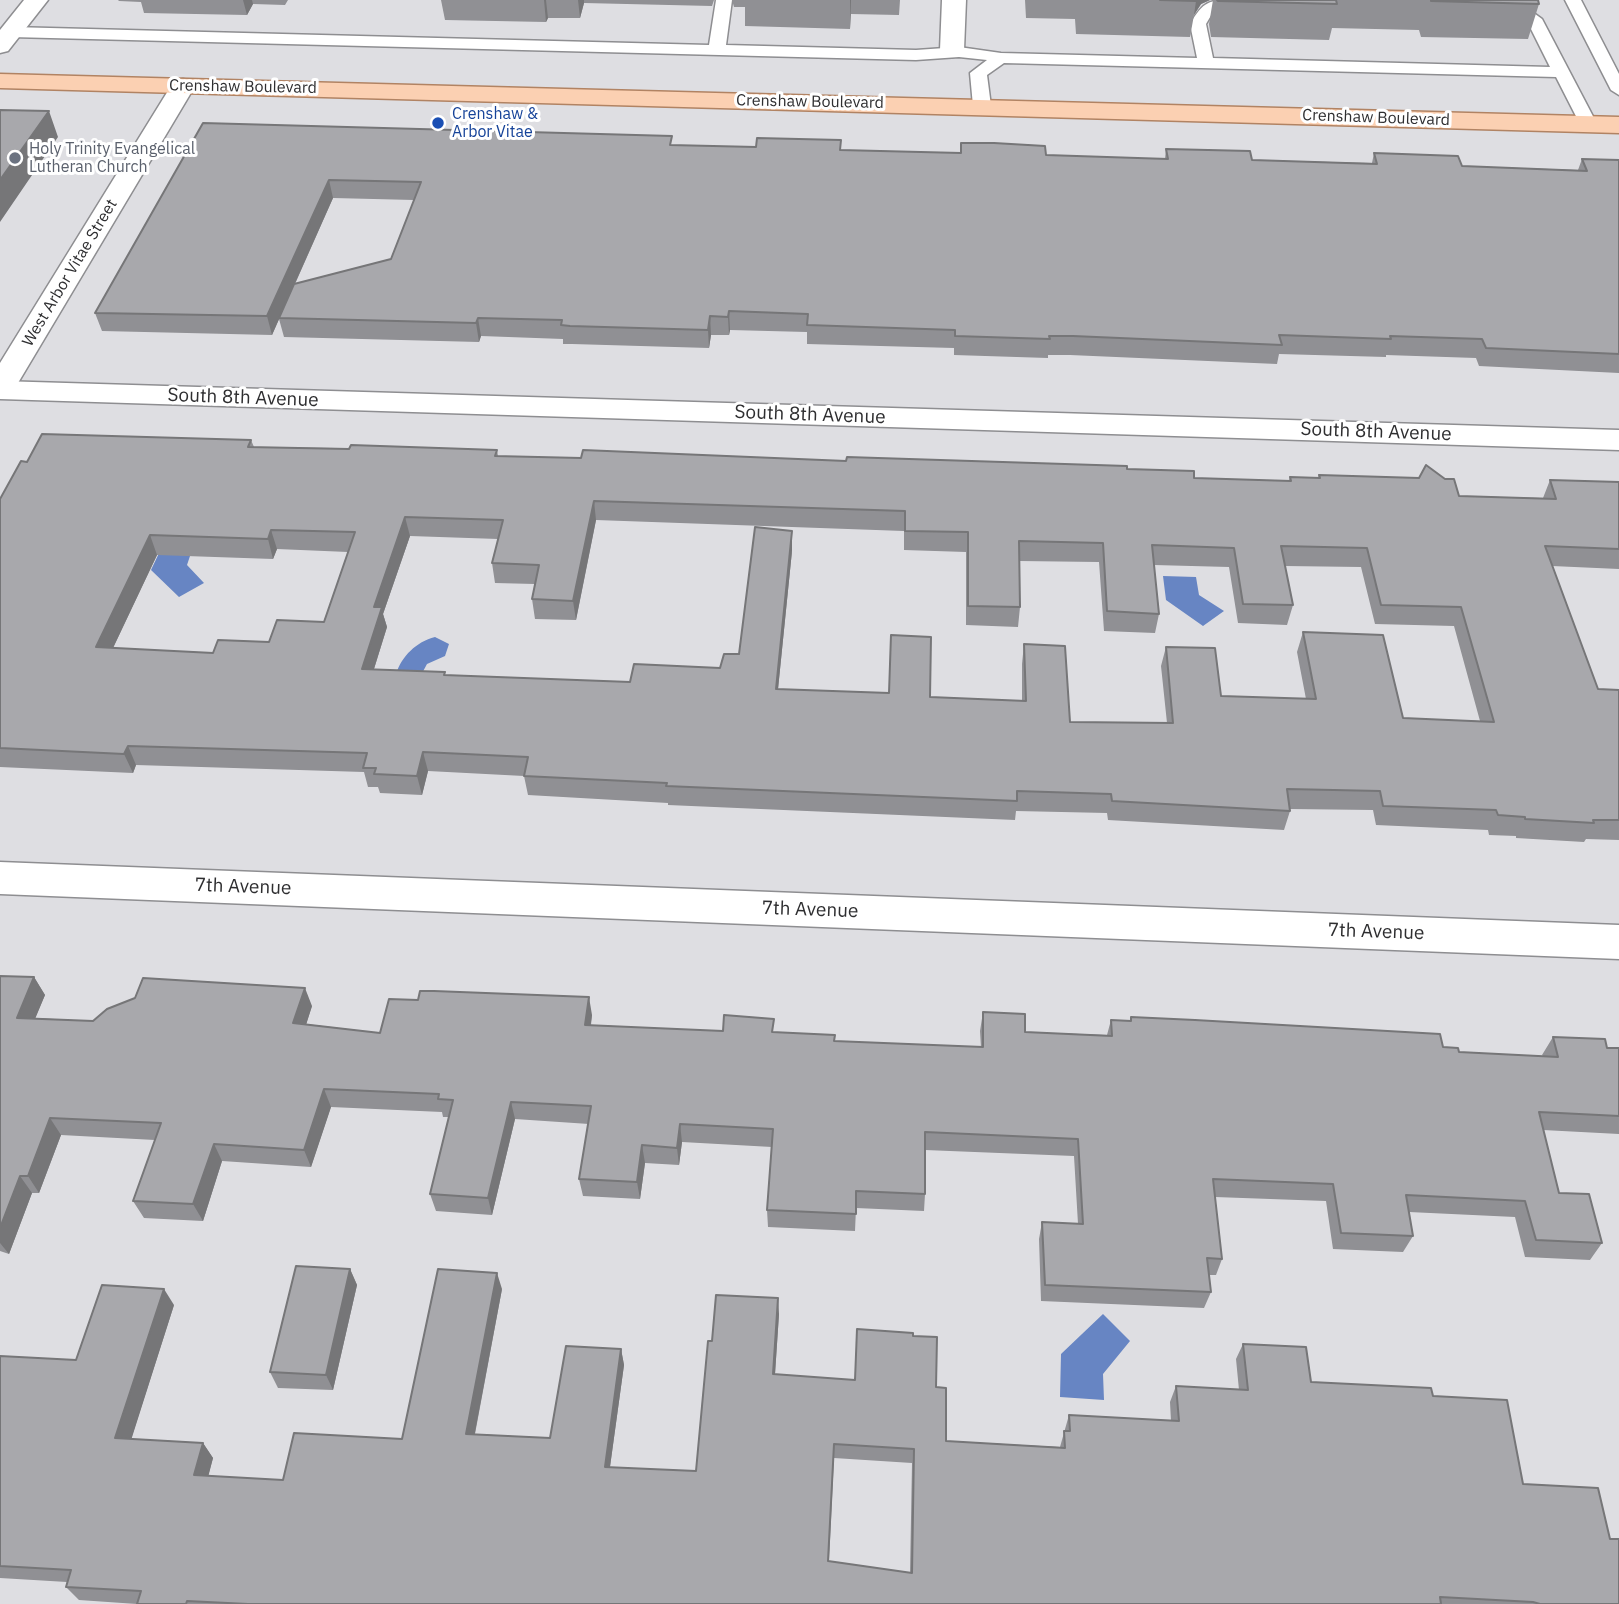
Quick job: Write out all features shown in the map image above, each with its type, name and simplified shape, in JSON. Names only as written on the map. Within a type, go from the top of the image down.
[{"type":"main road","name":"Crenshaw Boulevard","points":[[0,81],[1619,125]]},
{"type":"street","points":[[4,37],[36,0]]},
{"type":"street","points":[[952,50],[954,0]]},
{"type":"street","name":"West Arbor Vitae Street","points":[[0,389],[183,86]]},
{"type":"street","name":"South 8th Avenue","points":[[0,389],[1619,440]]},
{"type":"street","name":"7th Avenue","points":[[0,878],[1619,942]]},
{"type":"lane","points":[[717,49],[724,0]]},
{"type":"lane","points":[[1206,62],[1198,24],[1207,9],[1227,0]]},
{"type":"lane","points":[[1508,0],[1510,5],[1535,22],[1588,124]]},
{"type":"lane","points":[[1573,0],[1619,90]]},
{"type":"lane","points":[[4,37],[916,55],[952,50],[980,52],[1001,58],[1561,72]]},
{"type":"lane","points":[[982,106],[978,73],[1001,58]]},
{"type":"water","points":[[161,549],[192,550],[187,565],[204,583],[179,597],[151,570]]},
{"type":"water","points":[[1163,576],[1196,577],[1199,595],[1224,611],[1203,626],[1166,600]]},
{"type":"water","points":[[435,637],[449,644],[445,656],[427,664],[420,677],[396,674],[411,651],[422,642]]},
{"type":"water","points":[[1103,1314],[1130,1341],[1103,1374],[1104,1400],[1060,1397],[1061,1354]]},
{"type":"building","points":[[1336,0],[1337,4],[1218,1]]},
{"type":"building","points":[[1538,0],[1539,4],[1431,1]]},
{"type":"building","points":[[0,110],[49,111],[0,180]]},
{"type":"building","points":[[203,123],[672,136],[670,145],[756,147],[757,138],[841,140],[840,150],[961,153],[961,143],[994,143],[1045,146],[1046,155],[1168,159],[1166,149],[1250,151],[1252,160],[1377,164],[1374,153],[1458,156],[1462,166],[1587,171],[1582,159],[1619,160],[1619,354],[1486,348],[1482,339],[1390,336],[1391,339],[1279,335],[1282,345],[1073,336],[1049,336],[1050,339],[955,336],[955,330],[807,325],[808,314],[729,311],[728,317],[710,316],[708,330],[570,326],[561,325],[562,320],[478,318],[476,323],[279,318],[294,284],[391,259],[421,182],[329,180],[267,316],[95,313]]},
{"type":"building","points":[[42,434],[251,440],[248,447],[349,449],[351,445],[497,450],[495,456],[581,458],[583,450],[846,461],[847,457],[1127,466],[1127,469],[1194,471],[1194,478],[1291,481],[1290,477],[1320,478],[1319,475],[1419,478],[1426,465],[1445,479],[1454,479],[1459,496],[1556,499],[1550,480],[1619,482],[1619,549],[1545,546],[1598,689],[1619,690],[1619,820],[1593,820],[1594,823],[1525,819],[1498,815],[1496,810],[1383,806],[1380,791],[1287,789],[1290,811],[1112,801],[1111,794],[1017,791],[1017,801],[666,786],[667,783],[524,776],[528,757],[423,752],[417,776],[374,774],[376,768],[363,768],[367,753],[128,746],[124,754],[0,748],[0,499],[21,461],[27,462]],"holes":[[[594,501],[905,511],[905,531],[968,532],[968,606],[1020,607],[1019,541],[1103,543],[1107,611],[1159,614],[1152,545],[1234,548],[1243,604],[1293,605],[1281,546],[1367,548],[1381,605],[1461,607],[1494,722],[1403,718],[1383,635],[1303,632],[1316,699],[1221,696],[1215,648],[1166,647],[1173,723],[1070,722],[1065,646],[1024,644],[1026,701],[930,697],[931,637],[891,635],[889,693],[776,689],[792,531],[755,527],[739,654],[724,654],[720,668],[634,664],[630,682],[362,669],[382,607],[374,607],[405,517],[503,520],[492,563],[539,565],[532,599],[573,601]],[[271,530],[355,532],[324,622],[277,620],[269,642],[218,640],[213,653],[96,647],[150,535],[268,539]]]},
{"type":"building","points":[[0,976],[34,977],[17,1018],[93,1021],[107,1009],[135,998],[143,978],[305,988],[293,1023],[380,1033],[389,999],[418,1000],[420,991],[434,991],[589,997],[585,1025],[723,1031],[724,1015],[774,1019],[772,1032],[835,1035],[834,1041],[983,1047],[983,1012],[1025,1014],[1025,1032],[1112,1036],[1111,1020],[1131,1021],[1131,1017],[1195,1020],[1440,1034],[1443,1047],[1458,1048],[1459,1052],[1558,1057],[1553,1037],[1605,1039],[1607,1048],[1619,1048],[1619,1116],[1539,1112],[1559,1193],[1589,1194],[1602,1243],[1536,1240],[1525,1201],[1406,1195],[1413,1236],[1341,1233],[1333,1184],[1213,1179],[1222,1259],[1207,1258],[1211,1292],[1045,1285],[1042,1222],[1083,1224],[1078,1139],[925,1132],[925,1194],[856,1191],[856,1214],[767,1210],[773,1129],[680,1124],[677,1148],[642,1145],[637,1182],[579,1179],[591,1106],[511,1102],[488,1198],[430,1194],[453,1100],[438,1099],[439,1094],[324,1089],[304,1150],[214,1144],[193,1204],[133,1201],[161,1123],[50,1118],[28,1176],[20,1176],[0,1228]]},
{"type":"building","points":[[296,1266],[350,1269],[326,1375],[270,1372]]},
{"type":"building","points":[[438,1269],[497,1273],[466,1434],[550,1438],[566,1346],[621,1349],[605,1467],[696,1471],[708,1341],[712,1341],[716,1295],[778,1298],[773,1374],[855,1380],[857,1329],[937,1337],[936,1387],[946,1388],[946,1441],[1065,1448],[1064,1431],[1070,1431],[1069,1415],[1179,1421],[1176,1386],[1248,1390],[1243,1344],[1306,1347],[1311,1382],[1431,1388],[1433,1396],[1507,1400],[1523,1484],[1598,1488],[1610,1539],[1619,1539],[1619,1604],[1540,1604],[1440,1597],[1441,1604],[248,1604],[187,1601],[186,1604],[137,1604],[141,1591],[66,1587],[71,1570],[0,1566],[0,1356],[76,1360],[102,1285],[164,1289],[115,1438],[203,1443],[194,1475],[283,1480],[294,1433],[402,1439]],"holes":[[[834,1444],[914,1449],[912,1573],[828,1561]]]},
{"type":"place","name":"Crenshaw & Arbor Vitae","points":[[438,123]]},
{"type":"place","name":"Holy Trinity Evangelical Lutheran Church","points":[[15,158]]}]
